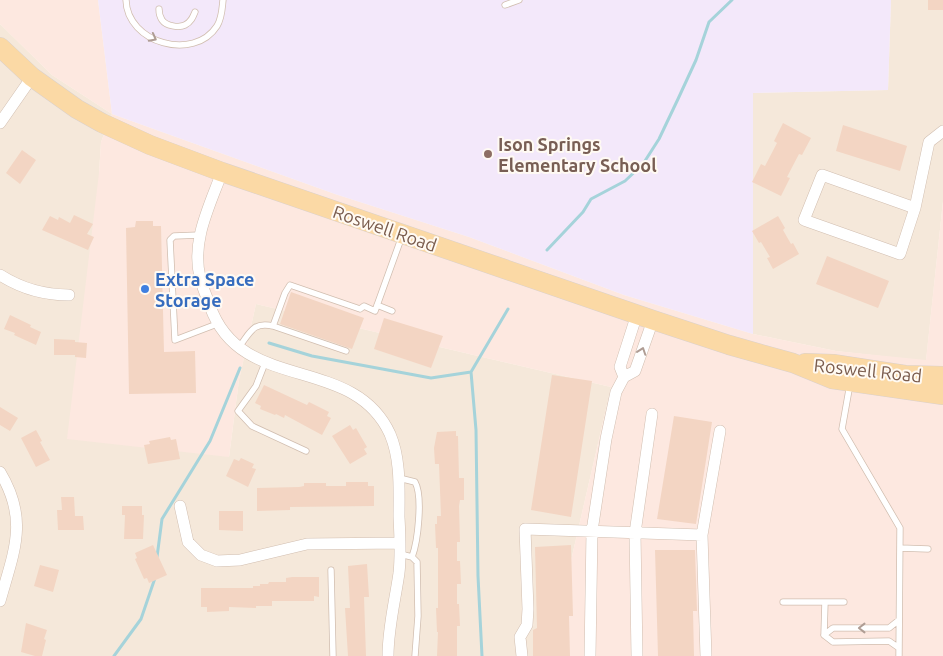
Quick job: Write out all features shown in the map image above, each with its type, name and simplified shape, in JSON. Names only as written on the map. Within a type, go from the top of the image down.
[{"type":"main road","name":"Roswell Road","points":[[0,47],[32,77],[70,104],[102,123],[150,145],[222,172],[645,317],[729,345],[793,363],[832,379],[943,395]]},
{"type":"main road","name":"Roswell Road","points":[[793,363],[833,364],[906,374],[943,376]]},
{"type":"street","points":[[0,122],[32,77]]},
{"type":"street","points":[[914,208],[822,175],[804,220],[900,254],[914,208],[929,142],[943,132]]},
{"type":"street","points":[[222,172],[200,235],[197,252],[200,277],[217,324],[229,340],[248,355],[265,363],[342,387],[362,399],[377,415],[390,434],[397,458],[399,478],[400,548],[399,572],[390,622],[388,656]]},
{"type":"street","points":[[0,275],[24,288],[39,293],[69,295]]},
{"type":"street","points":[[624,377],[620,367],[645,317]]},
{"type":"street","points":[[590,656],[592,531],[606,439],[616,392],[624,377],[635,371],[645,317]]},
{"type":"street","points":[[638,656],[636,534],[652,414]]},
{"type":"street","points":[[706,656],[702,535],[720,431]]},
{"type":"street","points":[[0,472],[9,487],[14,501],[18,524],[16,545],[0,601]]},
{"type":"street","points":[[180,506],[188,542],[201,554],[217,561],[240,560],[307,544],[400,548]]},
{"type":"street","points":[[522,656],[520,637],[527,625],[528,609],[526,529],[702,535]]},
{"type":"lane","points":[[126,0],[132,19],[139,28],[151,39],[169,45],[192,44],[205,39],[217,26],[222,16],[223,0]]},
{"type":"lane","points":[[505,5],[519,0]]},
{"type":"lane","points":[[159,9],[161,19],[173,25],[185,25],[191,20],[195,12]]},
{"type":"lane","points":[[273,326],[290,285],[360,309],[364,306],[375,310],[403,234]]},
{"type":"lane","points":[[200,235],[174,236],[170,240],[175,340],[217,324]]},
{"type":"lane","points":[[377,305],[392,310]]},
{"type":"lane","points":[[239,348],[255,326],[263,323],[346,351]]},
{"type":"lane","points":[[265,363],[256,386],[238,411],[252,426],[306,451]]},
{"type":"lane","points":[[850,382],[842,429],[900,528],[899,656]]},
{"type":"lane","points":[[399,478],[415,482],[419,488],[416,546],[412,557]]},
{"type":"lane","points":[[400,548],[417,562],[418,616],[415,656]]},
{"type":"lane","points":[[900,548],[928,549]]},
{"type":"lane","points":[[331,570],[333,656]]},
{"type":"lane","points":[[783,602],[844,602]]},
{"type":"lane","points":[[824,636],[825,602]]},
{"type":"lane","points":[[824,636],[833,628],[889,628],[899,620]]},
{"type":"lane","points":[[824,636],[833,642],[889,641],[899,648]]},
{"type":"shaded area","points":[[0,0],[98,0],[112,114],[52,75],[0,24]]},
{"type":"shaded area","name":"Ison Springs Elementary School","points":[[98,0],[891,0],[888,90],[753,93],[753,334],[624,295],[469,237],[335,194],[112,114]]},
{"type":"shaded area","points":[[891,0],[943,0],[943,201],[926,361],[836,351],[753,334],[753,93],[888,90]]},
{"type":"shaded area","points":[[0,24],[52,75],[112,114],[101,142],[99,173],[229,457],[239,380],[256,304],[611,387],[549,656],[0,656]]},
{"type":"shaded area","points":[[112,114],[335,194],[469,237],[624,295],[753,334],[836,351],[926,360],[943,201],[943,656],[549,656],[611,387],[256,304],[239,380],[229,457],[67,439],[99,173],[101,142]]},
{"type":"building","points":[[928,0],[943,0],[943,10],[928,10]]},
{"type":"building","points":[[783,123],[811,138],[802,155],[799,154],[787,177],[790,178],[781,196],[752,182],[761,164],[765,166],[777,143],[774,141]]},
{"type":"building","points":[[843,125],[907,146],[900,171],[836,151]]},
{"type":"building","points":[[22,150],[36,160],[20,184],[6,173]]},
{"type":"building","points":[[74,215],[93,224],[87,234],[94,237],[88,250],[42,230],[50,216],[58,220],[59,217],[70,223]]},
{"type":"building","points":[[778,216],[785,228],[783,230],[799,254],[773,269],[767,258],[770,257],[752,231]]},
{"type":"building","name":"Extra Space Storage","points":[[136,221],[153,221],[153,226],[161,226],[164,352],[195,351],[196,393],[129,394],[126,228],[135,227]]},
{"type":"building","points":[[827,256],[889,281],[878,308],[816,284]]},
{"type":"building","points":[[291,292],[364,318],[352,349],[280,324]]},
{"type":"building","points":[[10,315],[41,332],[36,345],[4,329]]},
{"type":"building","points":[[384,318],[443,336],[431,368],[374,349]]},
{"type":"building","points":[[54,339],[75,340],[75,342],[87,343],[86,358],[75,357],[75,355],[54,355]]},
{"type":"building","points":[[552,375],[592,381],[571,517],[531,510]]},
{"type":"building","points":[[264,385],[307,405],[309,402],[329,412],[327,416],[331,418],[322,435],[285,415],[284,418],[260,409],[261,406],[255,403]]},
{"type":"building","points":[[0,407],[18,418],[10,431],[0,425]]},
{"type":"building","points":[[674,416],[712,422],[696,524],[657,519]]},
{"type":"building","points":[[350,425],[353,430],[356,428],[367,447],[364,449],[367,454],[350,464],[332,436]]},
{"type":"building","points":[[36,430],[50,460],[36,467],[21,438]]},
{"type":"building","points":[[456,431],[456,436],[458,436],[459,478],[464,478],[464,500],[460,500],[459,506],[460,542],[457,542],[457,561],[460,561],[461,584],[457,584],[460,626],[457,626],[457,656],[437,656],[438,548],[436,548],[435,524],[437,524],[437,516],[441,516],[439,464],[435,464],[434,448],[437,432]]},
{"type":"building","points":[[170,437],[171,440],[176,439],[180,459],[148,464],[144,445],[150,444],[149,441]]},
{"type":"building","points":[[241,458],[254,464],[252,468],[256,469],[248,487],[226,476],[234,459],[239,461]]},
{"type":"building","points":[[346,482],[368,482],[368,486],[374,486],[374,506],[290,507],[290,510],[257,511],[257,488],[299,487],[304,486],[304,483],[326,483],[326,486],[346,486]]},
{"type":"building","points":[[61,497],[74,497],[75,516],[83,516],[84,530],[58,530],[57,510],[62,510]]},
{"type":"building","points":[[122,506],[142,506],[142,515],[144,515],[143,539],[124,539],[125,515],[122,515]]},
{"type":"building","points":[[219,511],[243,511],[243,531],[219,530]]},
{"type":"building","points":[[153,545],[167,575],[149,583],[147,578],[144,579],[135,559],[137,558],[135,553]]},
{"type":"building","points":[[571,545],[573,616],[569,616],[570,656],[533,656],[533,630],[537,628],[535,547]]},
{"type":"building","points":[[655,550],[695,550],[697,611],[693,611],[694,656],[658,656]]},
{"type":"building","points":[[367,564],[369,597],[364,597],[366,656],[348,656],[345,608],[350,608],[348,566]]},
{"type":"building","points":[[40,565],[59,570],[53,592],[34,586]]},
{"type":"building","points":[[319,577],[319,597],[314,596],[314,601],[272,601],[272,606],[256,606],[256,608],[229,607],[229,611],[207,612],[207,607],[201,607],[201,588],[253,588],[253,586],[268,584],[269,582],[286,582],[286,578]]},
{"type":"building","points":[[26,623],[47,630],[42,656],[21,652]]},
{"type":"waterway","points":[[547,250],[583,212],[591,199],[625,181],[643,164],[659,139],[678,99],[696,60],[709,22],[732,0]]},
{"type":"waterway","points":[[482,656],[478,576],[476,430],[471,372],[508,309]]},
{"type":"waterway","points":[[269,343],[312,356],[431,378],[471,372]]},
{"type":"waterway","points":[[157,557],[162,519],[210,441],[240,368]]},
{"type":"waterway","points":[[114,656],[141,619],[155,578]]},
{"type":"place","name":"Ison Springs Elementary School","points":[[488,154]]},
{"type":"place","name":"Extra Space Storage","points":[[145,289]]}]
